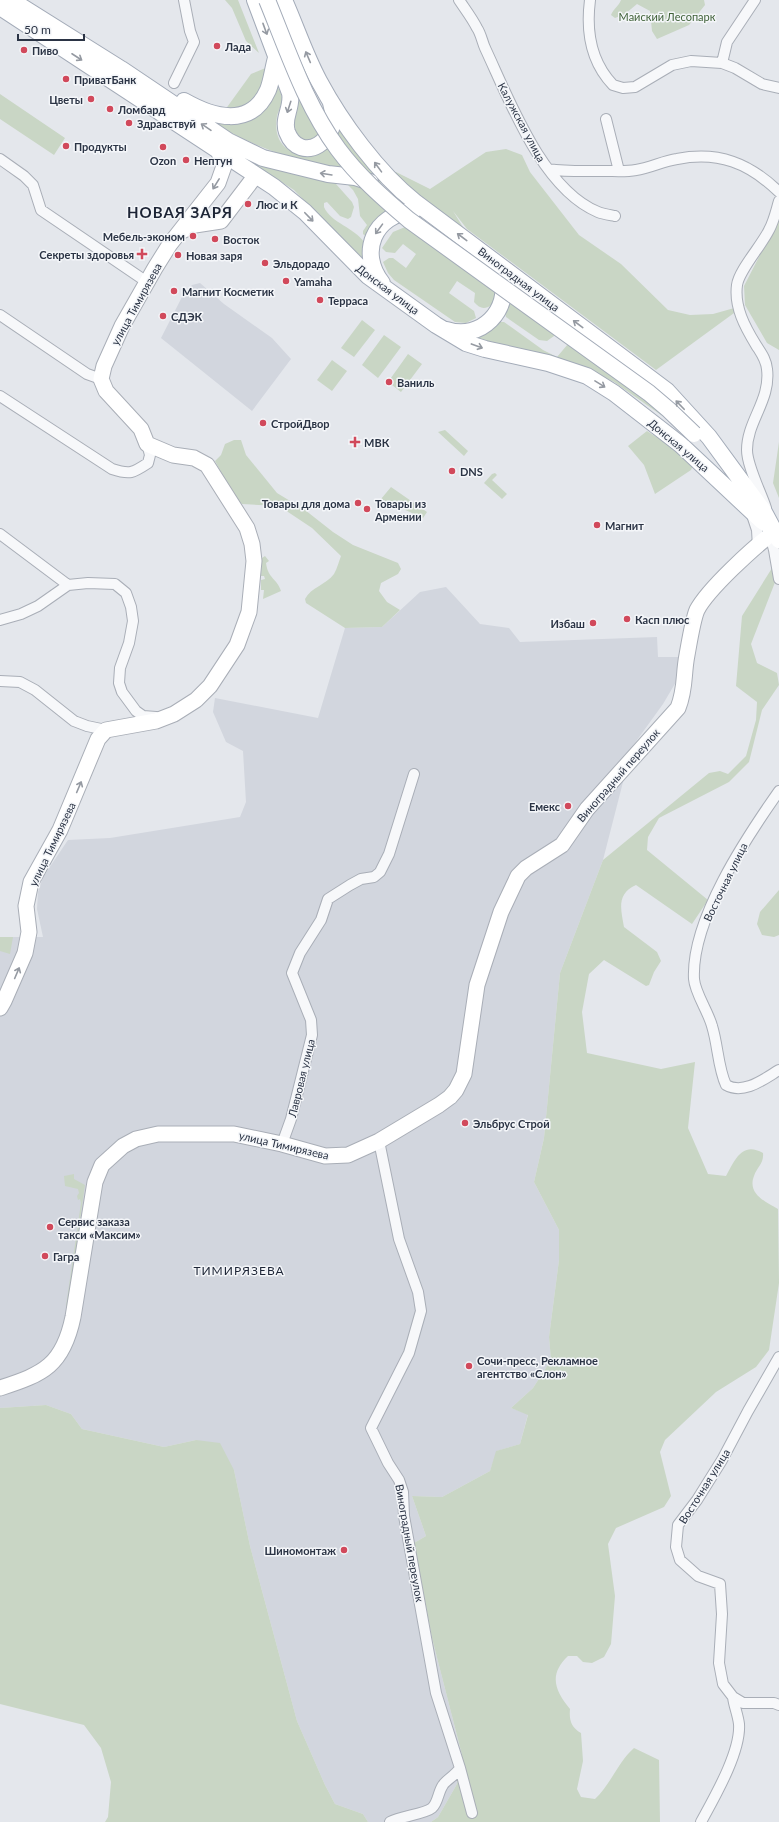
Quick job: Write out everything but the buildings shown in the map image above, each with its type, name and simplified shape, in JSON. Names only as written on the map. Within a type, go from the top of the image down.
[{"type":"main road","points":[[12,0],[121,69],[228,141],[263,158],[299,168],[367,180],[438,219]]},
{"type":"main road","points":[[255,0],[292,100],[286,117],[286,128],[290,138],[298,146],[308,148],[316,146],[331,134],[334,119],[330,98]]},
{"type":"main road","points":[[267,0],[306,95],[326,130],[354,169],[383,198],[409,220],[649,393],[669,410],[694,434],[710,456],[773,533]]},
{"type":"main road","name":"Виноградная улица","points":[[284,0],[319,81],[382,173],[396,187],[667,391],[709,437],[764,512],[773,533]]},
{"type":"main road","name":"Донская улица","points":[[0,7],[274,187],[304,212],[368,276],[436,325],[466,343],[485,350],[548,363],[586,376],[614,393],[681,445],[747,506],[773,533]]},
{"type":"main road","points":[[121,69],[162,87],[199,110],[216,116],[233,117],[250,111],[263,99],[270,83],[276,58]]},
{"type":"main road","points":[[388,289],[377,277],[371,261],[371,244],[378,229],[390,218],[406,212],[422,212],[438,219]]},
{"type":"main road","points":[[436,325],[452,331],[468,332],[484,326],[496,314],[503,299],[503,282],[497,266],[486,254]]},
{"type":"street","points":[[174,83],[194,42],[190,31],[184,0]]},
{"type":"street","name":"Калужская улица","points":[[459,0],[478,29],[483,45],[519,120],[535,150],[548,170],[572,196],[598,212],[615,216]]},
{"type":"street","points":[[590,0],[588,30],[591,46],[599,66],[613,86],[623,88],[635,87],[672,65],[691,61],[722,63],[735,68],[762,84],[779,88]]},
{"type":"street","points":[[722,63],[727,42],[754,0]]},
{"type":"street","points":[[606,119],[619,171]]},
{"type":"street","name":"улица Тимирязева","points":[[101,379],[104,366],[122,326],[147,282],[180,232],[218,183],[223,172],[223,161],[217,149]]},
{"type":"street","points":[[548,170],[564,172],[634,171],[675,159],[695,156],[721,158],[741,163],[759,173],[779,192]]},
{"type":"street","points":[[0,159],[24,176],[33,185],[41,210],[147,282]]},
{"type":"street","points":[[180,232],[195,225],[207,222],[218,222],[226,216],[256,175]]},
{"type":"street","points":[[779,202],[769,230],[752,255],[737,284],[737,305],[747,331],[766,361],[768,370],[766,394],[750,433],[746,451],[773,533],[774,550],[779,579]]},
{"type":"street","points":[[200,207],[201,216],[207,222]]},
{"type":"street","points":[[0,315],[87,374],[101,379],[106,391],[141,429],[150,455],[148,463],[136,471],[124,473],[112,469],[0,396]]},
{"type":"street","points":[[0,681],[20,682],[35,690],[74,721],[87,726],[106,730],[156,721],[174,714],[196,700],[210,686],[237,645],[249,616],[254,561],[252,544],[247,528],[207,466],[194,458],[173,455],[147,444]]},
{"type":"street","points":[[747,506],[757,530],[758,547]]},
{"type":"street","name":"Виноградный переулок","points":[[472,1813],[460,1768],[436,1693],[404,1516],[403,1492],[399,1480],[388,1463],[371,1428],[409,1353],[421,1311],[418,1292],[399,1239],[378,1141],[439,1105],[456,1090],[464,1074],[477,985],[501,912],[518,876],[526,868],[562,845],[587,809],[678,708],[683,695],[687,655],[697,610],[712,591],[773,533]]},
{"type":"street","points":[[0,534],[68,586]]},
{"type":"street","points":[[0,620],[22,614],[38,606],[68,586],[88,583],[115,584],[126,593],[132,607],[133,621],[129,643],[120,668],[119,683],[129,703],[142,716],[156,717],[174,714]]},
{"type":"street","name":"улица Тимирязева","points":[[0,1008],[25,953],[29,932],[26,906],[31,882],[60,830],[98,739],[106,730]]},
{"type":"street","name":"Лавровая улица","points":[[282,1144],[293,1111],[312,1034],[311,1020],[292,973],[300,953],[321,920],[328,899],[361,879],[374,877],[380,872],[389,854],[414,774]]},
{"type":"street","name":"Восточная улица","points":[[779,791],[749,835],[707,915],[694,957],[694,979],[695,987],[712,1026],[726,1085],[732,1088],[746,1087],[757,1083],[779,1070]]},
{"type":"street","name":"улица Тимирязева","points":[[0,1388],[39,1374],[52,1364],[62,1352],[70,1333],[96,1182],[102,1165],[112,1155],[136,1139],[158,1134],[234,1134],[282,1144],[325,1156],[335,1157],[348,1155],[378,1141]]},
{"type":"street","name":"Восточная улица","points":[[701,1822],[724,1780],[736,1742],[739,1725],[733,1696],[723,1684],[720,1673],[719,1663],[722,1614],[720,1584],[698,1576],[680,1560],[676,1547],[678,1525],[697,1500],[722,1460],[779,1357]]},
{"type":"street","points":[[733,1696],[743,1703],[779,1704]]},
{"type":"street","points":[[390,1822],[399,1817],[431,1809],[436,1802],[442,1786],[454,1776],[460,1768]]},
{"type":"shaded area","points":[[200,283],[224,304],[272,338],[291,359],[252,411],[161,338],[183,295],[192,285]]},
{"type":"shaded area","points":[[446,587],[480,624],[509,628],[520,642],[657,637],[658,657],[678,657],[676,682],[663,704],[632,747],[603,860],[560,973],[544,1138],[534,1182],[559,1230],[559,1260],[549,1337],[551,1360],[533,1388],[511,1408],[528,1414],[520,1444],[497,1451],[490,1471],[442,1497],[412,1496],[426,1536],[414,1543],[432,1638],[462,1755],[457,1784],[438,1817],[431,1822],[368,1822],[363,1814],[335,1804],[297,1721],[250,1546],[234,1470],[196,1440],[164,1447],[82,1429],[71,1414],[46,1405],[0,1408],[0,937],[43,937],[37,909],[38,892],[43,877],[68,840],[110,838],[240,817],[246,802],[243,751],[226,742],[213,712],[215,698],[318,718],[345,628],[382,627],[420,592]]},
{"type":"green space","points":[[225,0],[238,0],[259,53],[246,41],[232,8]]},
{"type":"green space","name":"Майский Лесопарк","points":[[621,0],[704,0],[705,5],[689,25],[657,39],[652,31],[650,11],[637,4],[625,14],[615,18],[611,15]]},
{"type":"green space","points":[[70,46],[213,136],[362,182],[398,213],[368,238],[363,234],[363,231],[367,225],[360,216],[358,199],[348,185],[338,182],[336,184],[352,202],[354,207],[351,217],[348,219],[340,216],[327,202],[324,203],[324,207],[327,213],[355,233],[364,242],[368,252],[371,270],[294,190]]},
{"type":"green space","points":[[268,67],[268,79],[249,106],[225,110],[251,74]]},
{"type":"green space","points":[[290,71],[321,136],[312,141],[302,141],[292,131]]},
{"type":"green space","points":[[278,87],[282,95],[282,100],[277,116],[277,132],[279,139],[287,149],[293,152],[309,154],[321,152],[331,142],[338,127],[386,185],[348,172],[297,159],[273,151],[242,138],[203,118],[204,115],[271,101]]},
{"type":"green space","points":[[0,94],[65,138],[54,155],[0,119]]},
{"type":"green space","points":[[506,149],[522,155],[530,172],[579,235],[621,264],[668,310],[690,315],[713,314],[745,305],[656,370],[467,229],[453,211],[466,232],[392,174],[396,172],[430,189],[486,152]]},
{"type":"green space","points":[[779,218],[779,350],[767,343],[745,305],[744,286]]},
{"type":"green space","points":[[410,225],[493,281],[495,292],[493,304],[485,308],[478,306],[474,302],[475,293],[457,281],[449,293],[474,311],[476,318],[466,323],[455,322],[394,280],[388,273],[383,262],[389,258],[393,258],[406,268],[416,254],[403,244],[395,253],[386,252],[382,248],[393,232]]},
{"type":"green space","points":[[508,300],[558,331],[547,341],[539,340],[506,317],[505,313]]},
{"type":"green space","points":[[362,320],[375,330],[354,357],[341,348]]},
{"type":"green space","points":[[497,322],[504,322],[543,350],[557,357],[568,344],[667,415],[664,417],[614,382],[585,368],[497,348],[469,335]]},
{"type":"green space","points":[[384,335],[401,347],[378,378],[362,365]]},
{"type":"green space","points":[[408,354],[422,364],[401,392],[388,382]]},
{"type":"green space","points":[[332,360],[347,371],[332,391],[317,380]]},
{"type":"green space","points":[[445,430],[468,451],[464,456],[438,432]]},
{"type":"green space","points":[[647,431],[672,447],[693,465],[691,470],[655,494],[644,465],[628,446]]},
{"type":"green space","points":[[234,440],[241,440],[246,455],[277,493],[305,510],[333,532],[353,545],[398,563],[401,569],[398,574],[381,583],[379,591],[387,602],[400,610],[382,627],[345,628],[306,603],[305,599],[308,595],[331,578],[334,574],[341,556],[312,528],[279,506],[242,504],[235,498],[215,461],[221,455],[225,444]]},
{"type":"green space","points":[[779,442],[779,498],[773,483]]},
{"type":"green space","points":[[495,473],[497,475],[492,480],[507,494],[502,499],[484,483],[492,474]]},
{"type":"green space","points":[[391,487],[427,512],[423,518],[381,499]]},
{"type":"green space","points":[[265,556],[269,561],[266,563],[267,568],[281,591],[263,599],[264,590],[261,590],[261,580],[265,579],[264,576],[261,576],[262,558]]},
{"type":"green space","points":[[779,557],[779,572],[751,644],[757,663],[777,673],[779,685],[762,710],[749,762],[729,782],[659,818],[648,837],[647,850],[708,900],[692,924],[636,885],[625,893],[621,903],[624,927],[657,952],[661,961],[654,972],[649,985],[646,986],[604,960],[589,974],[582,1012],[587,1053],[661,1069],[695,1062],[688,1128],[708,1174],[726,1176],[736,1159],[744,1151],[750,1149],[763,1153],[761,1163],[754,1176],[753,1188],[759,1197],[778,1209],[779,1283],[769,1350],[756,1367],[716,1392],[665,1440],[660,1452],[671,1496],[664,1507],[616,1528],[608,1544],[615,1596],[611,1644],[604,1657],[592,1663],[583,1662],[577,1656],[568,1656],[558,1669],[556,1676],[557,1689],[570,1709],[571,1723],[581,1733],[583,1761],[577,1789],[581,1797],[595,1799],[606,1787],[623,1760],[634,1748],[659,1760],[660,1822],[431,1822],[438,1817],[457,1784],[462,1755],[432,1638],[414,1543],[426,1536],[412,1496],[442,1497],[490,1471],[496,1451],[520,1444],[528,1415],[511,1408],[533,1388],[551,1360],[549,1337],[559,1260],[559,1230],[534,1182],[544,1138],[560,973],[603,860],[709,773],[720,771],[728,774],[746,756],[756,720],[757,702],[736,686],[742,616]]},
{"type":"green space","points":[[779,890],[779,935],[774,937],[762,935],[757,924],[760,912]]},
{"type":"green space","points":[[0,937],[13,937],[10,954],[0,951]]},
{"type":"green space","points":[[74,1174],[74,1179],[85,1185],[68,1305],[66,1306],[81,1203],[77,1196],[79,1193],[78,1189],[65,1186],[64,1176]]},
{"type":"green space","points":[[46,1405],[71,1414],[82,1429],[164,1447],[196,1440],[220,1443],[234,1470],[250,1546],[297,1721],[335,1804],[363,1814],[368,1822],[105,1822],[108,1817],[111,1782],[101,1748],[84,1725],[0,1704],[0,1408]]},
{"type":"place","name":"Лада","points":[[217,46]]},
{"type":"place","name":"Пиво","points":[[24,50]]},
{"type":"place","name":"ПриватБанк","points":[[66,79]]},
{"type":"place","name":"Цветы","points":[[91,99]]},
{"type":"place","name":"Ломбард","points":[[110,109]]},
{"type":"place","name":"Здравствуй","points":[[129,123]]},
{"type":"place","name":"Продукты","points":[[66,146]]},
{"type":"place","name":"Ozon","points":[[163,147]]},
{"type":"place","name":"Нептун","points":[[186,160]]},
{"type":"place","name":"Люс и К","points":[[248,204]]},
{"type":"place","name":"Мебель-эконом","points":[[193,236]]},
{"type":"place","name":"Восток","points":[[215,239]]},
{"type":"place","name":"Секреты здоровья","points":[[142,254]]},
{"type":"place","name":"Новая заря","points":[[178,255]]},
{"type":"place","name":"Эльдорадо","points":[[265,263]]},
{"type":"place","name":"Yamaha","points":[[286,281]]},
{"type":"place","name":"Магнит Косметик","points":[[174,291]]},
{"type":"place","name":"Терраса","points":[[320,300]]},
{"type":"place","name":"СДЭК","points":[[163,316]]},
{"type":"place","name":"Ваниль","points":[[389,382]]},
{"type":"place","name":"СтройДвор","points":[[263,423]]},
{"type":"place","name":"МВК","points":[[355,442]]},
{"type":"place","name":"DNS","points":[[452,471]]},
{"type":"place","name":"Товары для дома","points":[[358,503]]},
{"type":"place","name":"Товары из Армении","points":[[367,509]]},
{"type":"place","name":"Магнит","points":[[597,525]]},
{"type":"place","name":"Касп плюс","points":[[627,619]]},
{"type":"place","name":"Избаш","points":[[593,623]]},
{"type":"place","name":"Емекс","points":[[568,806]]},
{"type":"place","name":"Эльбрус Строй","points":[[465,1123]]},
{"type":"place","name":"Сервис заказа такси «Максим»","points":[[50,1227]]},
{"type":"place","name":"Гагра","points":[[45,1256]]},
{"type":"place","name":"Сочи-пресс, Рекламное агентство «Слон»","points":[[469,1366]]},
{"type":"place","name":"Шиномонтаж","points":[[344,1550]]},
{"type":"district","name":"НОВАЯ ЗАРЯ","points":[[180,212]]},
{"type":"district","name":"ТИМИРЯЗЕВА","points":[[239,1270]]}]
